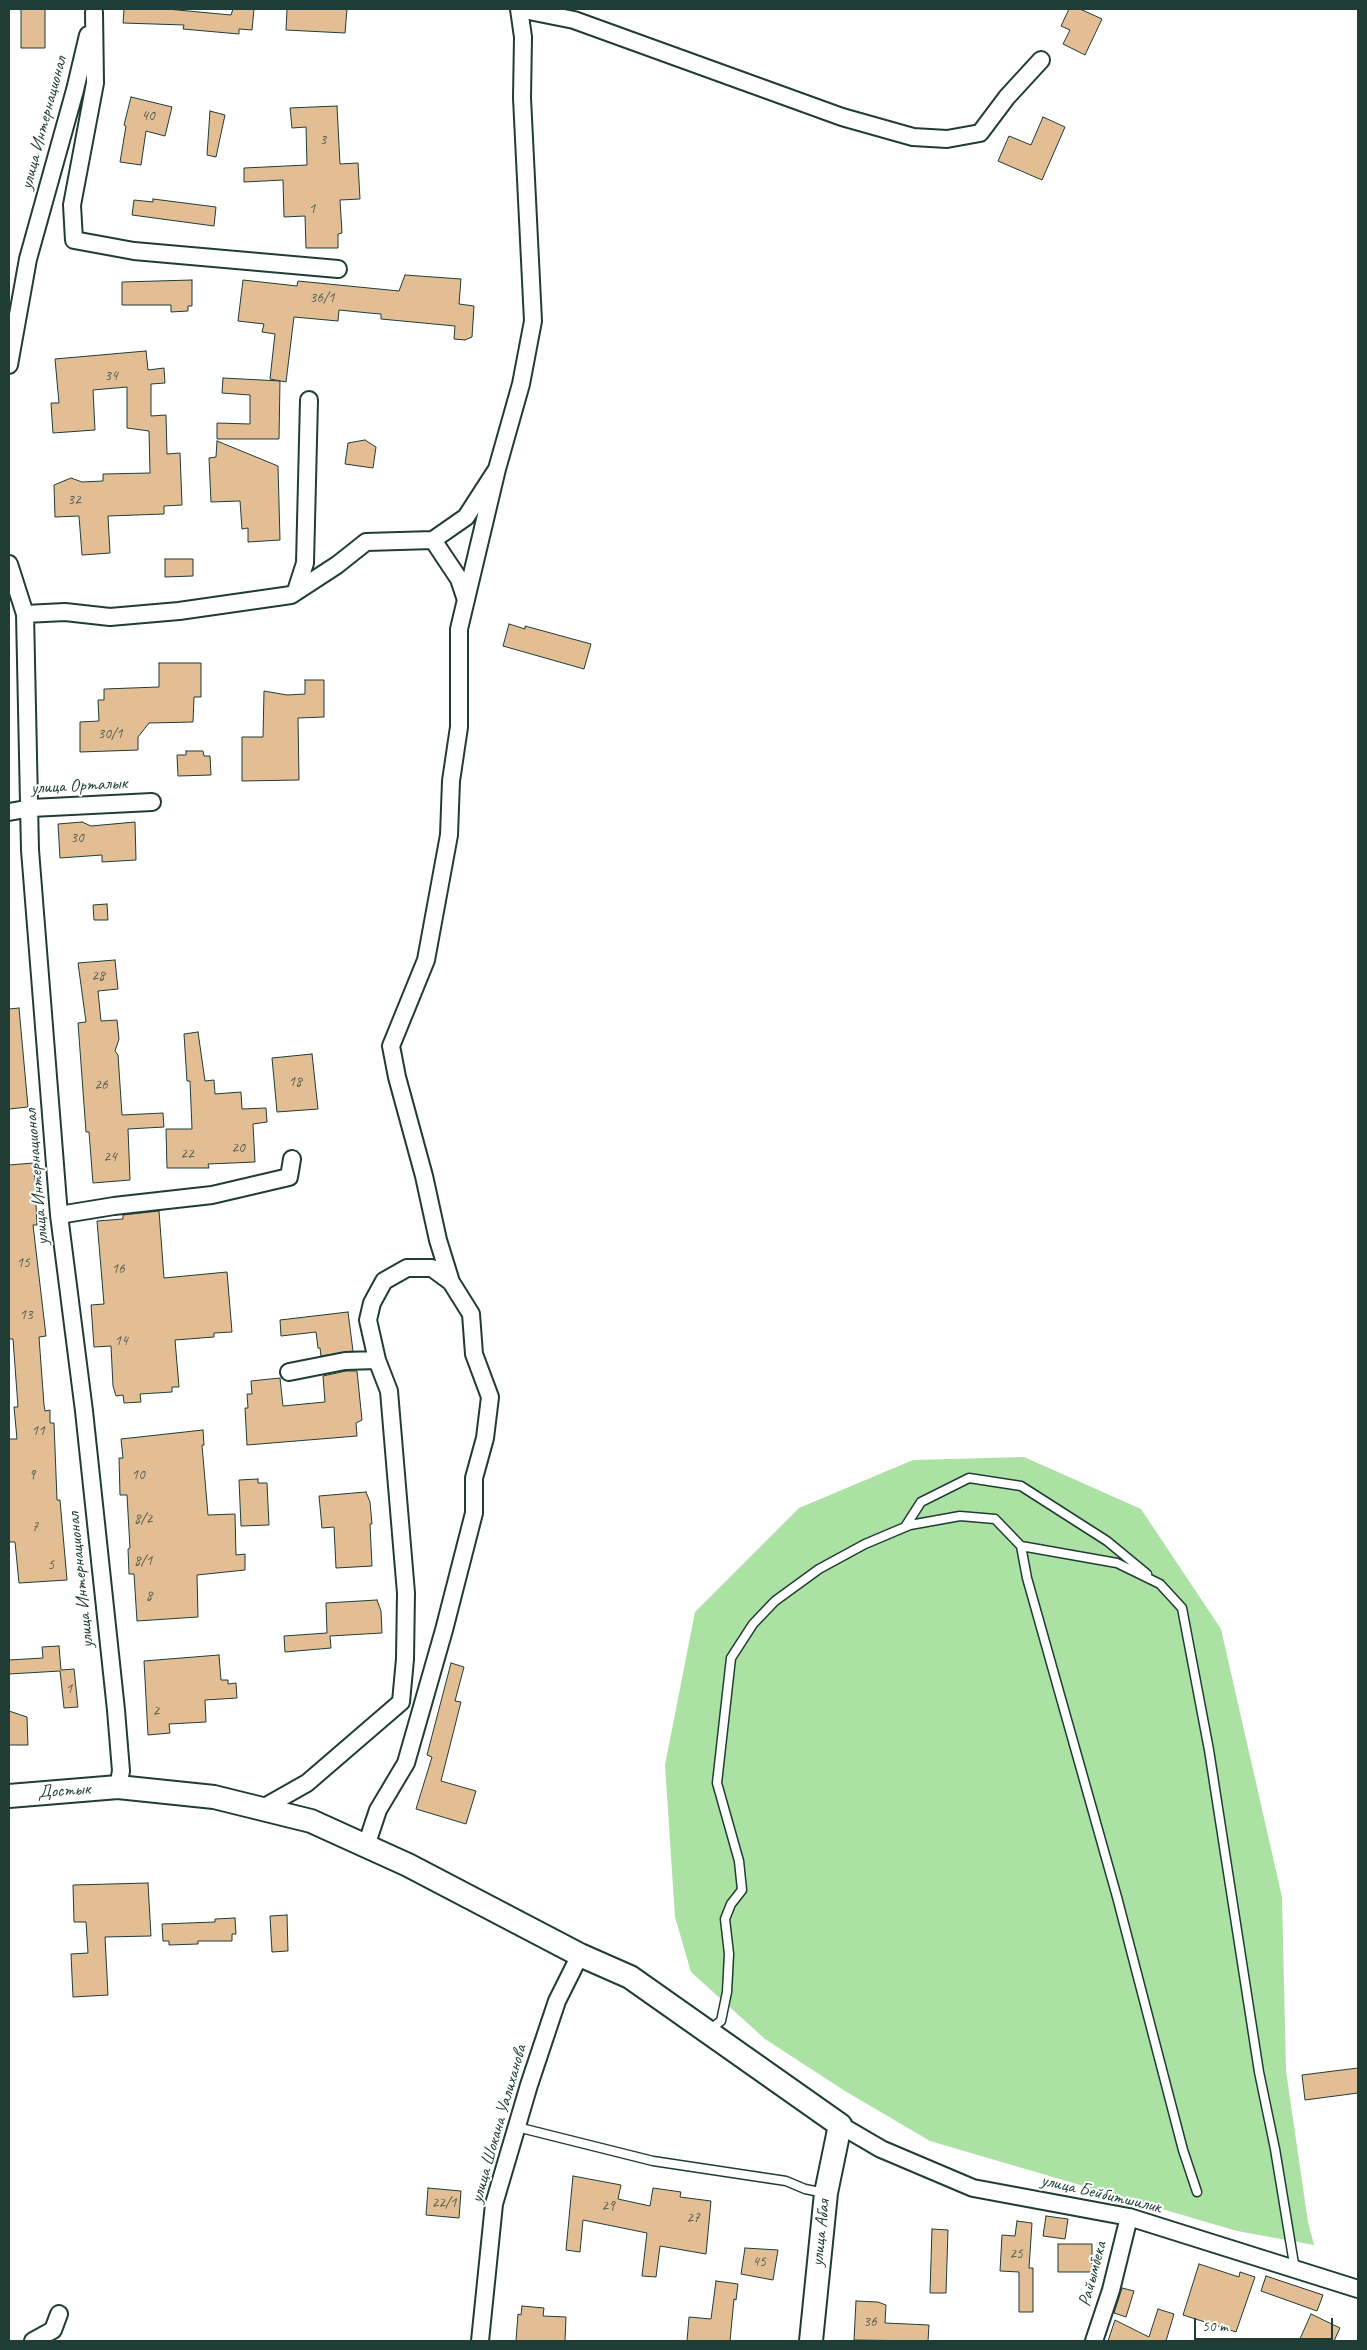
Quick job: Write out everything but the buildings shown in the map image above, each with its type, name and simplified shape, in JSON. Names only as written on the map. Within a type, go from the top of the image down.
[{"type":"street","points":[[366,1846],[378,1810],[406,1763],[444,1630],[474,1513],[474,1478],[485,1438],[490,1397],[474,1354],[470,1314],[451,1282],[438,1240],[391,1046],[426,960],[449,835],[451,781],[459,727],[459,629],[497,469],[521,384],[533,321],[522,98],[523,37],[519,9],[574,20],[842,117],[913,137],[947,139],[980,133],[1007,97],[1041,60]]},
{"type":"street","points":[[94,11],[95,83],[72,205],[74,240],[134,251],[338,268]]},
{"type":"street","name":"улица Интернационал","points":[[9,365],[28,259],[75,90],[94,11]]},
{"type":"street","points":[[296,592],[306,564],[309,400]]},
{"type":"street","points":[[25,614],[65,612],[110,617],[179,611],[291,594],[366,542],[433,540],[466,517],[497,469]]},
{"type":"street","points":[[433,540],[459,579],[466,600]]},
{"type":"street","name":"улица Интернационал","points":[[9,564],[25,614],[31,808],[30,850],[59,1215],[84,1411],[116,1710],[121,1770],[118,1787]]},
{"type":"street","name":"улица Орталык","points":[[9,812],[31,808],[152,802]]},
{"type":"street","points":[[59,1215],[114,1206],[212,1195],[289,1177],[292,1159]]},
{"type":"street","points":[[261,1809],[307,1783],[401,1702],[405,1659],[406,1593],[389,1391],[377,1360],[368,1320],[372,1303],[384,1281],[407,1268],[432,1268],[451,1282]]},
{"type":"street","points":[[289,1372],[345,1362],[377,1360]]},
{"type":"street","name":"Достык","points":[[9,1796],[118,1787],[214,1797],[311,1821],[408,1865],[580,1955],[630,1977],[840,2126]]},
{"type":"street","name":"улица Шокана Уалиханова","points":[[480,2341],[494,2204],[557,2001],[580,1955]]},
{"type":"street","name":"улица Бейбитшилик","points":[[840,2126],[881,2149],[973,2188],[1129,2217],[1358,2289]]},
{"type":"street","name":"улица Абая","points":[[811,2341],[826,2193],[840,2126]]},
{"type":"street","name":"Райымбека","points":[[1094,2341],[1111,2290],[1129,2217]]},
{"type":"street","points":[[33,2341],[53,2330],[59,2314]]},
{"type":"lane","points":[[905,1527],[921,1502],[969,1478],[1021,1486],[1107,1541],[1156,1582],[1182,1608],[1216,1788],[1259,2072],[1275,2149],[1296,2270]]},
{"type":"lane","points":[[707,2031],[721,2021],[728,1992],[729,1954],[724,1918],[731,1904],[742,1890],[739,1861],[717,1783],[731,1658],[753,1624],[775,1601],[820,1569],[865,1544],[905,1527],[960,1516],[995,1518],[1021,1546],[1027,1578],[1117,1897],[1183,2150],[1197,2192]]},
{"type":"lane","points":[[1021,1546],[1117,1563],[1156,1582]]},
{"type":"lane","points":[[517,2127],[653,2161],[786,2181],[805,2189],[826,2193]]},
{"type":"green space","points":[[1024,1457],[1141,1509],[1221,1629],[1282,1897],[1286,2071],[1308,2222],[1314,2245],[1237,2231],[930,2141],[845,2091],[765,2039],[691,1972],[675,1917],[665,1765],[695,1612],[799,1508],[913,1460]]}]
